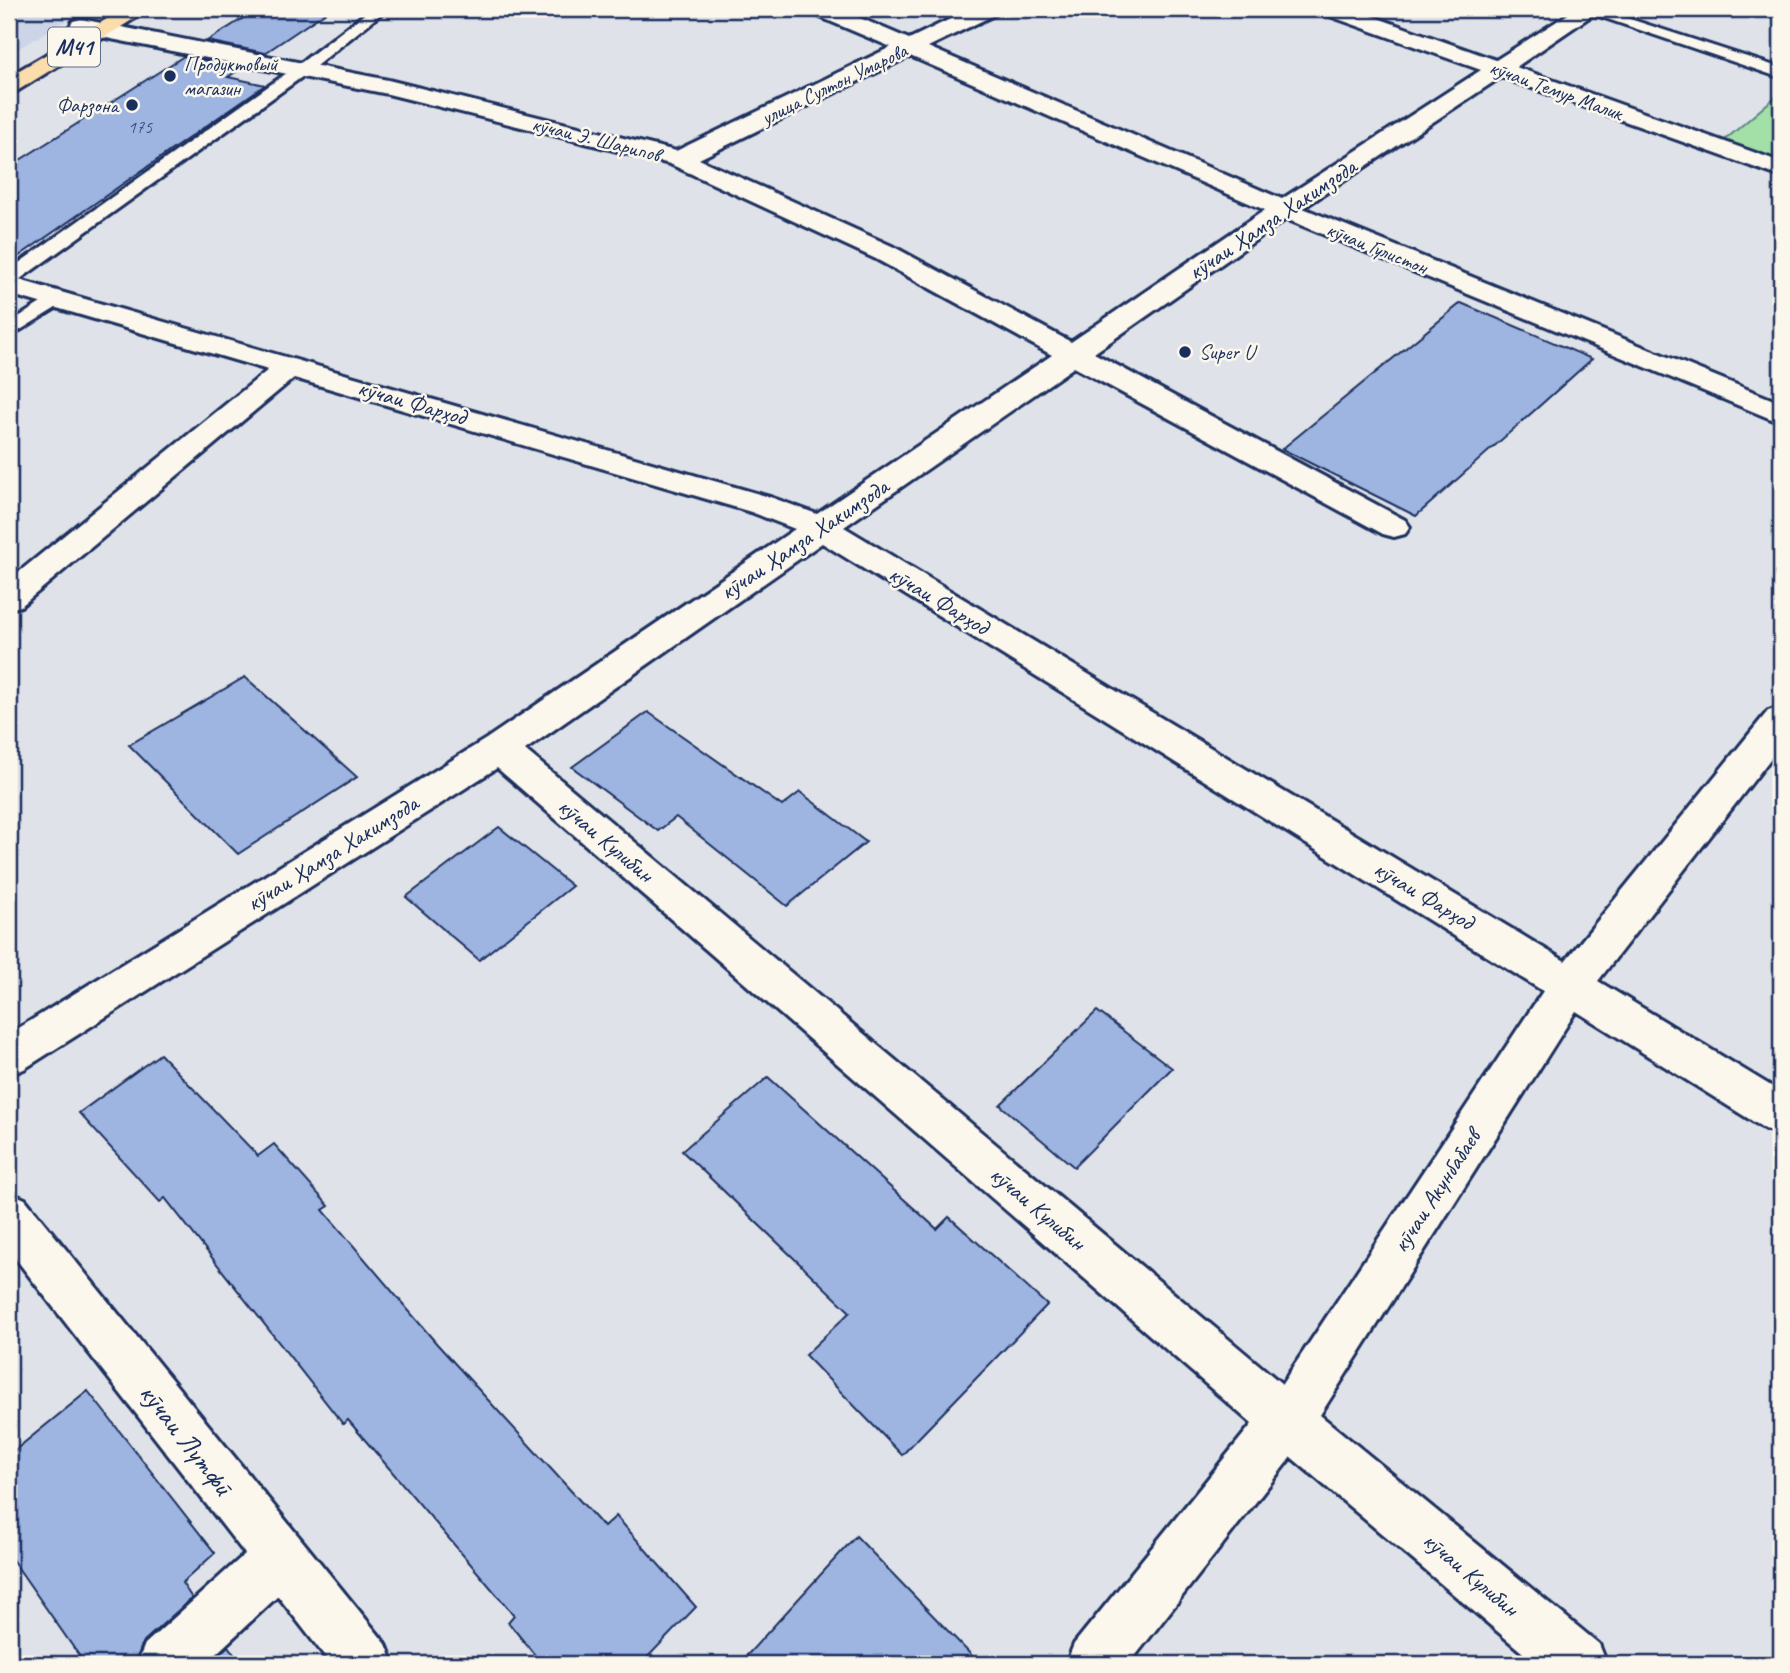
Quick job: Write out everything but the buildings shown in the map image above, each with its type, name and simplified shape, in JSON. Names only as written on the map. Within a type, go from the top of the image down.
[{"type":"highway","name":"M41","points":[[9,86],[98,22],[139,9]]},
{"type":"highway","points":[[9,68],[98,22]]},
{"type":"street","name":"кӯчаи Гулистон","points":[[821,9],[1284,209],[1781,414]]},
{"type":"street","name":"улица Султон Умарова","points":[[679,159],[988,9]]},
{"type":"street","name":"кӯчаи Темур Малик","points":[[1332,9],[1781,170]]},
{"type":"street","name":"кӯчаи Ҳамза Хакимзода","points":[[9,1056],[499,749],[1284,209],[1589,10]]},
{"type":"street","name":"кӯчаи Э. Шарипов","points":[[98,22],[300,71],[388,88],[679,159],[885,253],[1394,527]]},
{"type":"street","name":"кӯчаи Фарҳод","points":[[9,285],[762,505],[820,527],[1571,984],[1781,1115]]},
{"type":"street","points":[[9,598],[290,366]]},
{"type":"street","name":"кӯчаи Акунбабаев","points":[[1094,1664],[1287,1421],[1571,984],[1781,720]]},
{"type":"street","name":"кӯчаи Кулибин","points":[[499,749],[1287,1421],[1580,1664]]},
{"type":"street","name":"кӯчаи Лутфӣ","points":[[9,1214],[366,1664]]},
{"type":"street","points":[[165,1664],[281,1558]]},
{"type":"lane","points":[[9,278],[300,71],[380,9]]},
{"type":"lane","points":[[1589,10],[1781,73]]},
{"type":"lane","points":[[9,331],[57,299]]},
{"type":"shaded area","points":[[9,9],[86,9],[9,54]]},
{"type":"green space","points":[[1781,92],[1781,168],[1718,146]]},
{"type":"place","name":"Продуктовый магазин","points":[[170,76]]},
{"type":"place","name":"Фарзона","points":[[132,105]]},
{"type":"place","name":"Super U","points":[[1185,352]]}]
